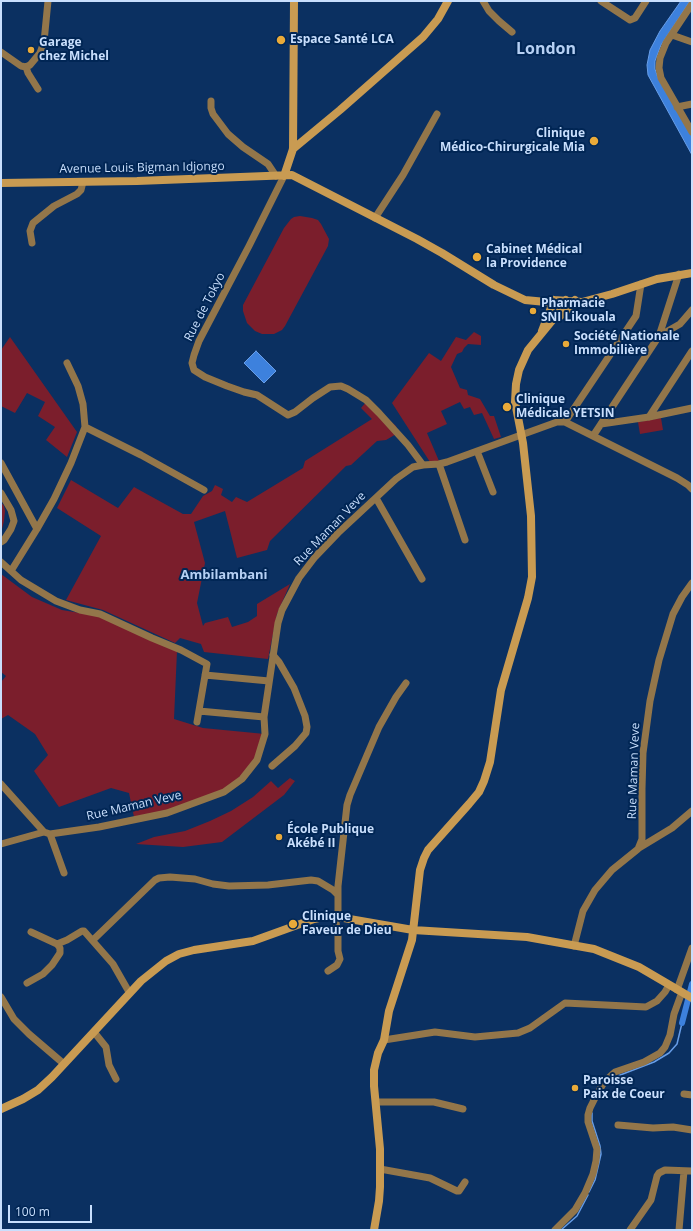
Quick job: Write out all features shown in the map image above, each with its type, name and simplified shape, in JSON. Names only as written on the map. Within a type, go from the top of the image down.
[{"type":"main road","points":[[293,149],[294,1]]},
{"type":"main road","points":[[280,176],[293,149],[423,37],[438,19],[448,1]]},
{"type":"main road","name":"Avenue Louis Bigman Idjongo","points":[[1,184],[292,175],[442,253],[512,295],[525,300],[546,302],[554,300],[575,300],[582,302],[668,276],[692,273]]},
{"type":"main road","points":[[548,323],[554,300]]},
{"type":"main road","points":[[374,1230],[379,1201],[380,1149],[374,1070],[378,1053],[384,1040],[389,1011],[410,948],[414,930],[418,878],[424,858],[436,840],[456,820],[479,792],[488,773],[501,690],[528,598],[532,577],[532,532],[529,491],[515,402],[516,384],[519,370],[528,350],[566,300]]},
{"type":"main road","points":[[548,323],[570,308],[575,300]]},
{"type":"main road","points":[[546,302],[548,323]]},
{"type":"main road","points":[[1,1109],[38,1090],[130,992],[152,970],[166,961],[179,954],[194,950],[253,941],[314,919],[337,917],[414,930],[527,937],[594,949],[639,967],[684,994]]},
{"type":"street","points":[[26,67],[30,65],[40,53],[44,42],[48,1]]},
{"type":"street","points":[[483,1],[498,21],[512,32]]},
{"type":"street","points":[[601,1],[630,20],[635,18],[646,1]]},
{"type":"street","points":[[692,4],[663,52],[659,68],[661,78],[692,132]]},
{"type":"street","points":[[672,35],[692,42]]},
{"type":"street","points":[[1,52],[13,61],[26,67],[38,89]]},
{"type":"street","points":[[211,102],[213,114],[228,134],[242,148],[268,164],[280,176]]},
{"type":"street","points":[[677,107],[692,104]]},
{"type":"street","points":[[375,218],[403,175],[437,114]]},
{"type":"street","name":"Rue de Tokyo","points":[[280,176],[249,246],[200,341],[192,363],[194,370],[205,377],[227,386],[257,395],[288,415],[295,412],[330,387],[341,386],[366,400],[408,445],[423,465]]},
{"type":"street","points":[[32,243],[30,231],[33,223],[54,206],[77,194],[81,190],[83,182]]},
{"type":"street","points":[[593,436],[659,336],[679,274]]},
{"type":"street","points":[[641,284],[636,316],[565,422],[676,478],[692,489]]},
{"type":"street","points":[[659,336],[680,324],[692,310]]},
{"type":"street","points":[[649,417],[692,351]]},
{"type":"street","points":[[11,571],[37,529],[72,464],[85,428],[83,404],[78,386],[67,363]]},
{"type":"street","points":[[600,424],[649,417],[692,408]]},
{"type":"street","name":"Rue Maman Veve","points":[[1,844],[47,833],[99,827],[167,813],[224,792],[242,779],[258,760],[265,734],[264,717],[278,623],[282,610],[299,578],[315,557],[338,533],[404,472],[423,465],[439,464],[557,422],[565,422]]},
{"type":"street","points":[[85,428],[141,455],[204,490]]},
{"type":"street","points":[[477,451],[493,492]]},
{"type":"street","points":[[1,463],[37,529]]},
{"type":"street","points":[[439,464],[465,540]]},
{"type":"street","points":[[1,493],[12,510],[14,521],[12,529],[1,542]]},
{"type":"street","points":[[376,498],[422,579]]},
{"type":"street","points":[[1,562],[21,580],[56,602],[80,610],[100,614],[181,650],[207,664],[197,722]]},
{"type":"street","name":"Rue Maman Veve","points":[[638,848],[642,839],[643,760],[650,701],[659,660],[671,619],[677,605],[692,583]]},
{"type":"street","points":[[272,766],[306,734],[307,727],[306,716],[296,692],[279,662],[273,655]]},
{"type":"street","points":[[205,675],[269,682]]},
{"type":"street","points":[[328,972],[337,965],[340,959],[338,951],[337,894],[347,805],[350,794],[379,727],[396,697],[406,683]]},
{"type":"street","points":[[199,711],[264,717]]},
{"type":"street","points":[[1,784],[47,833],[64,873]]},
{"type":"street","points":[[574,946],[584,911],[595,890],[612,870],[638,848],[672,828],[692,811]]},
{"type":"street","points":[[92,940],[159,878],[170,877],[195,879],[213,884],[229,886],[268,885],[311,880],[318,881],[337,894]]},
{"type":"street","points":[[57,944],[70,939],[83,931],[113,964],[130,992]]},
{"type":"street","points":[[27,983],[42,974],[52,965],[60,953],[60,948],[57,944],[31,932]]},
{"type":"street","points":[[555,1230],[575,1210],[585,1193],[593,1174],[596,1161],[596,1149],[588,1122],[590,1108],[605,1081],[615,1072],[649,1060],[665,1047],[670,1035],[674,1014],[684,994],[692,948]]},
{"type":"street","points":[[384,1040],[435,1032],[475,1037],[518,1033],[530,1028],[565,1003],[646,1007],[657,1001],[669,985]]},
{"type":"street","points":[[1,997],[14,1019],[64,1064]]},
{"type":"street","points":[[94,1032],[106,1048],[109,1065],[116,1079]]},
{"type":"street","points":[[684,1094],[692,1095]]},
{"type":"street","points":[[376,1102],[434,1102],[463,1109]]},
{"type":"street","points":[[618,1125],[653,1128],[673,1127],[692,1130]]},
{"type":"street","points":[[380,1169],[430,1178],[457,1191],[459,1191],[465,1182]]},
{"type":"street","points":[[630,1230],[651,1200],[657,1176],[659,1174],[665,1170],[692,1171]]},
{"type":"street","points":[[679,1230],[684,1171]]},
{"type":"shaded area","points":[[300,216],[318,220],[329,239],[328,246],[282,330],[274,334],[262,334],[255,331],[247,323],[243,311],[243,305],[284,228],[291,219]]},
{"type":"shaded area","points":[[474,332],[481,336],[481,345],[468,344],[462,352],[457,354],[451,367],[460,388],[467,390],[468,395],[480,399],[490,416],[494,416],[501,437],[494,439],[482,413],[474,415],[470,407],[464,409],[460,402],[441,411],[447,424],[427,433],[439,461],[430,462],[392,403],[429,353],[441,361],[456,337],[466,340]]},
{"type":"shaded area","points":[[10,337],[77,432],[67,457],[46,440],[55,427],[38,416],[45,402],[27,393],[15,413],[1,406],[1,350]]},
{"type":"shaded area","points":[[367,401],[396,426],[398,433],[386,440],[377,441],[351,465],[346,466],[270,541],[267,550],[237,558],[225,511],[194,522],[205,563],[197,603],[203,626],[205,623],[228,617],[232,627],[248,622],[257,616],[257,604],[290,584],[277,614],[268,659],[204,652],[201,644],[180,638],[175,643],[103,610],[66,600],[101,536],[57,508],[71,480],[118,508],[134,487],[183,514],[191,514],[203,496],[212,491],[215,485],[223,489],[221,495],[232,502],[236,497],[247,502],[303,468],[305,461],[372,419],[361,408]]},
{"type":"shaded area","points":[[661,418],[663,430],[640,434],[638,422]]},
{"type":"shaded area","points":[[1,502],[5,511],[1,533]]},
{"type":"shaded area","points":[[1,574],[32,597],[62,610],[98,616],[177,651],[174,719],[203,728],[265,734],[257,760],[224,792],[184,807],[134,817],[129,793],[111,788],[59,807],[34,771],[48,755],[35,734],[8,715],[1,719],[1,682],[6,676],[1,672]]},
{"type":"shaded area","points":[[290,778],[295,781],[284,795],[222,842],[183,847],[136,844],[154,837],[185,831],[210,821],[231,811],[253,797],[271,781],[278,788]]},
{"type":"water","points":[[681,1],[690,1],[661,45],[655,61],[655,69],[658,78],[692,136],[692,155],[648,75],[647,65],[650,50],[660,31]]},
{"type":"water","points":[[256,351],[276,371],[264,383],[244,363]]},
{"type":"waterway","points":[[682,1023],[692,984]]},
{"type":"waterway","points":[[615,1077],[654,1062],[669,1053],[677,1044],[682,1023]]},
{"type":"waterway","points":[[589,1192],[595,1180],[601,1154],[592,1121],[592,1113]]},
{"type":"waterway","points":[[561,1230],[577,1216],[588,1195]]},
{"type":"place","name":"Espace Santé LCA","points":[[281,40]]},
{"type":"place","name":"Garage chez Michel","points":[[31,50]]},
{"type":"place","name":"Clinique Médico-Chirurgicale Mia","points":[[594,141]]},
{"type":"place","name":"Cabinet Médical la Providence","points":[[477,257]]},
{"type":"place","name":"Pharmacie SNI Likouala","points":[[533,311]]},
{"type":"place","name":"Société Nationale Immobilière","points":[[566,344]]},
{"type":"place","name":"Clinique Médicale YETSIN","points":[[507,407]]},
{"type":"place","name":"École Publique Akébé II","points":[[279,837]]},
{"type":"place","name":"Clinique Faveur de Dieu","points":[[293,924]]},
{"type":"place","name":"Paroisse Paix de Coeur","points":[[575,1088]]},
{"type":"district","name":"London","points":[[546,49]]},
{"type":"district","name":"Ambilambani","points":[[224,575]]}]
